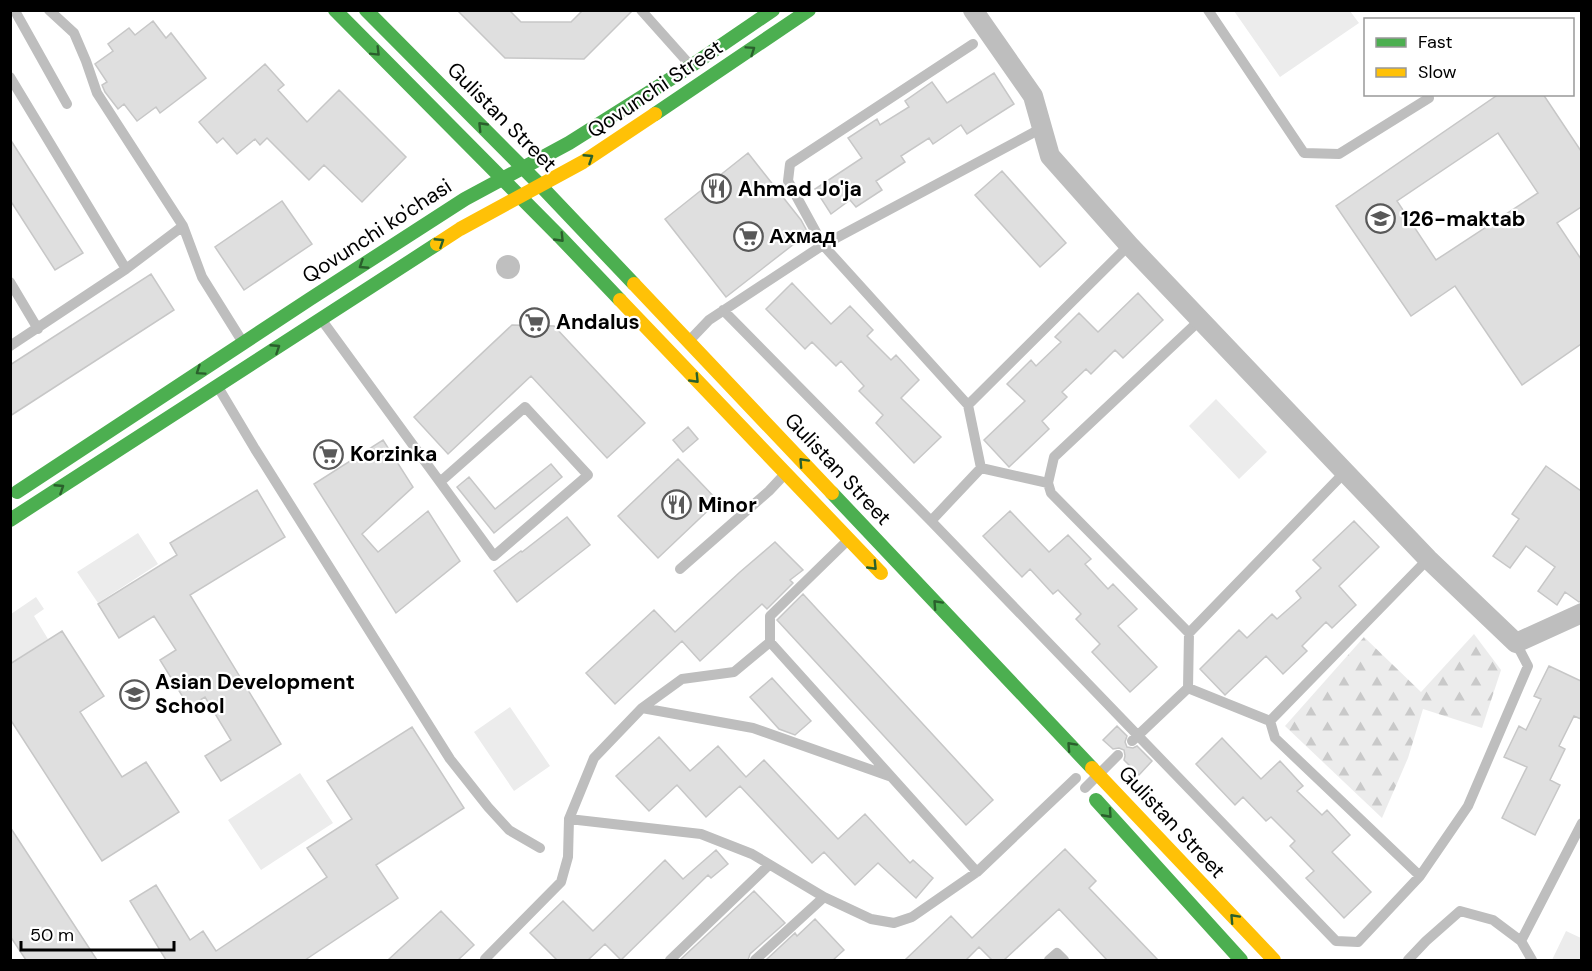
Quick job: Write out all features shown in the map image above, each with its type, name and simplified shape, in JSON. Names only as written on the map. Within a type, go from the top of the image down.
[{"type":"main road","name":"Gulistan Street","points":[[335,10],[502,178],[889,582]]},
{"type":"main road","name":"Gulistan Street","points":[[366,10],[540,185],[1274,960]]},
{"type":"main road","name":"Qovunchi ko'chasi","points":[[12,494],[456,205],[569,142],[691,66],[773,10]]},
{"type":"main road","name":"Qovunchi Street","points":[[519,196],[583,162],[809,10]]},
{"type":"main road","points":[[519,196],[523,168]]},
{"type":"main road","name":"Qovunchi ko'chasi","points":[[10,520],[460,229],[519,196]]},
{"type":"main road","name":"Gulistan Street","points":[[1076,779],[1241,960]]},
{"type":"street","points":[[973,10],[1033,96],[1050,156],[1129,245],[1428,559],[1516,643],[1581,614]]},
{"type":"lane","points":[[49,10],[74,33],[97,93],[183,226],[202,277],[255,362]]},
{"type":"lane","points":[[641,10],[691,66],[703,83]]},
{"type":"lane","points":[[1208,10],[1304,153],[1339,154],[1429,98]]},
{"type":"lane","points":[[10,14],[16,11],[67,104]]},
{"type":"lane","points":[[973,44],[790,164],[788,181],[823,245],[968,405],[981,468]]},
{"type":"lane","points":[[10,77],[126,269]]},
{"type":"lane","points":[[673,357],[723,310],[823,245],[1042,128]]},
{"type":"lane","points":[[10,346],[126,269],[183,226]]},
{"type":"lane","points":[[968,405],[1129,245]]},
{"type":"lane","points":[[10,282],[38,329]]},
{"type":"lane","points":[[723,310],[931,521],[1135,738],[1336,941],[1358,942],[1420,876],[1468,806],[1528,666],[1516,643]]},
{"type":"lane","points":[[321,319],[494,556],[588,475],[525,407],[441,483]]},
{"type":"lane","points":[[1189,633],[1051,493],[1048,483],[1054,457],[1200,320]]},
{"type":"lane","points":[[217,386],[450,759],[509,830],[540,848]]},
{"type":"lane","points":[[931,521],[981,468]]},
{"type":"lane","points":[[981,468],[1048,483]]},
{"type":"lane","points":[[1135,738],[1188,688],[1189,633],[1345,472]]},
{"type":"lane","points":[[680,569],[769,491],[786,473]]},
{"type":"lane","points":[[12,494],[24,511]]},
{"type":"lane","points":[[848,540],[770,616],[770,642],[977,872]]},
{"type":"lane","points":[[1270,721],[1428,559]]},
{"type":"lane","points":[[486,960],[561,882],[568,857],[569,819],[594,758],[642,708],[682,679],[734,672],[770,642]]},
{"type":"lane","points":[[1188,688],[1270,721]]},
{"type":"lane","points":[[642,708],[753,728],[889,776]]},
{"type":"lane","points":[[1270,721],[1275,738],[1420,876]]},
{"type":"lane","points":[[569,819],[701,834],[752,854],[824,897],[871,919],[894,923],[912,917],[977,872],[1076,779],[1098,775],[1118,755]]},
{"type":"lane","points":[[1521,941],[1581,823]]},
{"type":"lane","points":[[670,960],[769,865]]},
{"type":"lane","points":[[755,960],[824,897]]},
{"type":"lane","points":[[1408,960],[1460,911],[1493,920],[1521,941],[1532,960]]},
{"type":"lane","points":[[1049,960],[1057,953],[1064,960]]},
{"type":"green space","points":[[1234,11],[1350,11],[1359,23],[1280,77]]},
{"type":"green space","points":[[1216,399],[1267,452],[1239,479],[1189,426]]},
{"type":"green space","points":[[138,533],[158,564],[98,603],[77,572]]},
{"type":"green space","points":[[36,597],[44,609],[34,616],[48,639],[11,663],[11,614]]},
{"type":"green space","points":[[1474,634],[1501,670],[1482,728],[1423,709],[1408,758],[1382,818],[1285,726],[1364,637],[1421,692]]},
{"type":"green space","points":[[510,707],[550,766],[514,791],[474,732]]},
{"type":"green space","points":[[300,773],[333,823],[261,870],[228,820]]},
{"type":"green space","points":[[1566,931],[1581,938],[1581,960],[1552,960]]},
{"type":"shaded area","points":[[508,255],[513,256],[519,262],[519,272],[513,278],[508,279],[503,278],[497,272],[496,267],[497,262],[503,256]]},
{"type":"building","points":[[457,10],[509,10],[521,22],[571,22],[583,10],[633,10],[584,59],[505,58]]},
{"type":"building","points":[[153,21],[166,38],[171,33],[206,78],[160,113],[156,107],[137,121],[124,104],[118,109],[105,92],[102,85],[107,82],[95,64],[113,51],[108,44],[129,28],[135,35]]},
{"type":"building","points":[[265,64],[284,85],[278,90],[307,122],[339,90],[406,157],[362,202],[324,165],[309,180],[267,138],[260,145],[255,139],[237,154],[223,138],[217,143],[199,122]]},
{"type":"building","points":[[994,73],[1014,104],[967,134],[961,125],[933,144],[929,138],[901,156],[905,162],[876,181],[882,190],[856,207],[850,200],[831,214],[815,189],[862,158],[848,138],[877,119],[880,125],[909,107],[905,101],[932,82],[947,103]]},
{"type":"building","points":[[1496,96],[1544,96],[1581,151],[1581,207],[1557,223],[1581,259],[1581,344],[1522,385],[1455,286],[1411,316],[1336,206]],"holes":[[[1498,133],[1538,193],[1436,260],[1397,201]]]},
{"type":"building","points":[[10,139],[83,253],[55,270],[10,200]]},
{"type":"building","points":[[748,153],[801,220],[808,233],[726,297],[665,219]]},
{"type":"building","points":[[1002,171],[1066,243],[1040,267],[975,195]]},
{"type":"building","points":[[282,201],[312,244],[244,290],[215,247]]},
{"type":"building","points":[[151,274],[174,310],[10,416],[10,365]]},
{"type":"building","points":[[792,283],[831,324],[850,306],[873,330],[867,336],[891,360],[896,355],[919,380],[901,398],[941,437],[914,463],[876,423],[883,415],[859,391],[864,386],[841,361],[836,366],[812,342],[805,349],[766,309]]},
{"type":"building","points":[[1138,293],[1163,320],[1123,358],[1115,350],[1091,374],[1086,369],[1062,392],[1067,397],[1042,421],[1049,429],[1009,467],[984,440],[1025,401],[1007,384],[1031,360],[1036,366],[1061,342],[1055,337],[1079,313],[1098,332]]},
{"type":"building","points":[[512,325],[554,326],[645,423],[607,458],[531,376],[448,454],[414,417]]},
{"type":"building","points":[[688,427],[698,439],[683,452],[673,440]]},
{"type":"building","points":[[383,440],[413,487],[362,534],[378,552],[428,511],[460,561],[396,613],[314,484]]},
{"type":"building","points":[[678,459],[718,501],[658,558],[618,516]]},
{"type":"building","points":[[551,464],[562,477],[494,533],[457,487],[469,477],[495,509]]},
{"type":"building","points":[[1546,466],[1581,491],[1581,601],[1579,602],[1565,592],[1557,605],[1538,591],[1555,567],[1526,546],[1510,568],[1493,556],[1519,519],[1512,514]]},
{"type":"building","points":[[257,490],[285,537],[190,595],[281,744],[221,781],[205,756],[231,740],[205,697],[189,707],[160,660],[176,650],[154,616],[119,638],[98,604],[177,555],[170,543]]},
{"type":"building","points":[[1010,511],[1049,552],[1068,535],[1091,559],[1085,564],[1108,589],[1113,584],[1137,609],[1118,626],[1157,667],[1130,692],[1092,652],[1100,644],[1076,619],[1081,614],[1058,590],[1053,594],[1030,569],[1022,577],[983,536]]},
{"type":"building","points":[[567,517],[590,545],[517,602],[494,571]]},
{"type":"building","points":[[1354,521],[1379,547],[1339,586],[1356,605],[1332,628],[1326,622],[1302,646],[1307,651],[1283,674],[1266,656],[1225,695],[1200,669],[1239,630],[1247,638],[1272,614],[1277,619],[1301,598],[1296,591],[1321,568],[1313,560]]},
{"type":"building","points":[[775,542],[803,570],[790,580],[793,583],[767,609],[762,604],[700,661],[682,641],[615,704],[586,673],[654,610],[675,632]]},
{"type":"building","points":[[803,594],[993,800],[966,825],[777,620]]},
{"type":"building","points":[[62,631],[104,696],[80,712],[122,777],[146,762],[179,812],[102,861],[10,719],[10,664]]},
{"type":"building","points":[[1549,666],[1581,681],[1581,719],[1574,716],[1559,746],[1565,749],[1550,780],[1560,785],[1535,835],[1502,818],[1527,767],[1504,757],[1519,726],[1526,730],[1541,699],[1534,696]]},
{"type":"building","points":[[772,678],[811,721],[795,735],[779,729],[750,697]]},
{"type":"building","points":[[1117,726],[1127,736],[1125,742],[1127,747],[1137,746],[1152,761],[1139,775],[1124,760],[1124,750],[1113,749],[1103,740]]},
{"type":"building","points":[[412,727],[464,808],[376,865],[398,898],[305,960],[166,960],[130,901],[156,885],[190,940],[203,931],[216,951],[327,877],[307,848],[352,819],[327,781]]},
{"type":"building","points":[[659,737],[690,771],[718,746],[746,777],[764,760],[838,839],[865,814],[910,863],[913,860],[933,878],[916,898],[878,863],[855,885],[824,852],[812,863],[740,786],[706,817],[677,785],[649,811],[616,776]]},
{"type":"building","points":[[1222,738],[1261,779],[1280,761],[1303,786],[1297,791],[1322,815],[1327,810],[1350,835],[1332,852],[1371,892],[1344,918],[1306,878],[1314,871],[1290,846],[1295,841],[1271,817],[1266,821],[1243,797],[1235,805],[1196,764]]},
{"type":"building","points":[[10,827],[97,960],[26,960],[10,936]]},
{"type":"building","points":[[1065,849],[1096,881],[1089,888],[1158,960],[1107,960],[1059,909],[1004,960],[992,960],[979,947],[966,960],[905,960],[951,916],[972,938]]},
{"type":"building","points":[[716,850],[728,864],[711,878],[708,875],[621,960],[605,944],[588,960],[557,960],[530,933],[563,901],[593,931],[665,860],[683,879]]},
{"type":"building","points":[[754,891],[785,923],[750,954],[748,960],[680,960]]},
{"type":"building","points":[[441,911],[474,945],[458,960],[388,960]]},
{"type":"building","points":[[815,919],[844,950],[833,960],[766,960],[795,933],[797,936]]},
{"type":"traffic: fast","points":[[335,10],[620,300]]},
{"type":"traffic: fast","points":[[366,10],[540,185],[634,284]]},
{"type":"traffic: fast","points":[[17,492],[465,199],[569,143],[691,66],[773,10]]},
{"type":"traffic: fast","points":[[655,114],[809,10]]},
{"type":"traffic: fast","points":[[10,520],[437,244]]},
{"type":"traffic: fast","points":[[832,493],[1092,768]]},
{"type":"traffic: fast","points":[[1096,800],[1241,960]]},
{"type":"traffic: slow","points":[[437,244],[460,229],[583,162],[655,114]]},
{"type":"traffic: slow","points":[[634,284],[832,493]]},
{"type":"traffic: slow","points":[[620,300],[881,573]]},
{"type":"traffic: slow","points":[[1092,768],[1274,960]]},
{"type":"place","name":"Ahmad Jo'ja","points":[[717,189]]},
{"type":"place","name":"126-maktab","points":[[1380,219]]},
{"type":"place","name":"Ахмад","points":[[748,236]]},
{"type":"place","name":"Andalus","points":[[535,322]]},
{"type":"place","name":"Korzinka","points":[[329,454]]},
{"type":"place","name":"Minor","points":[[677,505]]},
{"type":"place","name":"Asian Development School","points":[[134,694]]}]
